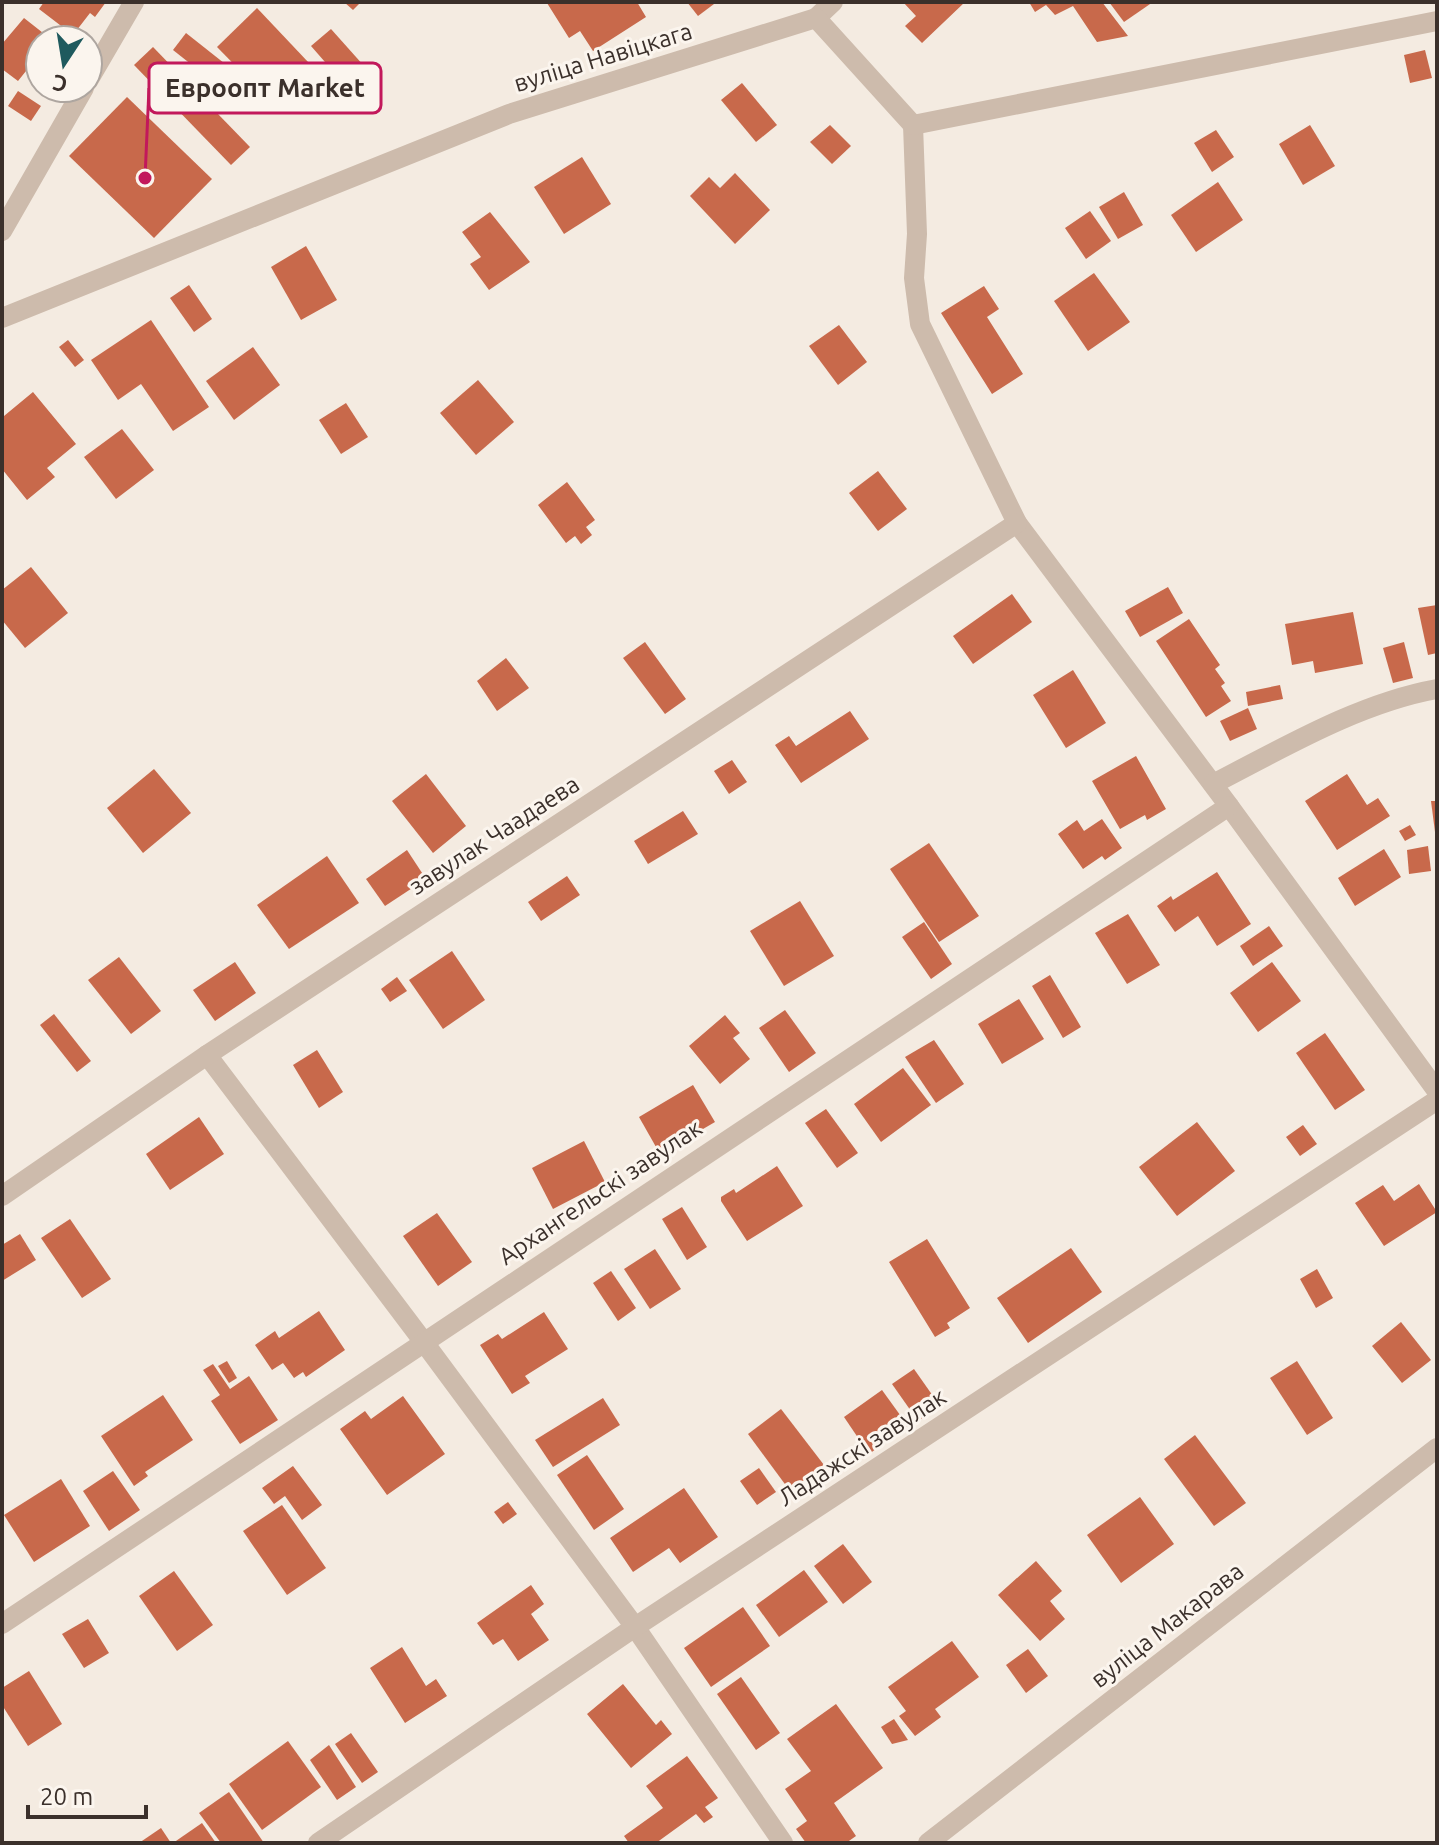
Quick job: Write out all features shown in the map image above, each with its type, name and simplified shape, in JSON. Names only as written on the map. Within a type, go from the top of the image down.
[{"type":"street","points":[[104,54],[134,2]]},
{"type":"street","points":[[833,2],[816,18],[913,125],[917,234],[915,290],[920,324],[1017,523],[1213,784],[1437,1091]]},
{"type":"street","name":"вуліца Навіцкага","points":[[2,318],[509,114],[816,18]]},
{"type":"street","points":[[913,125],[1437,21]]},
{"type":"street","points":[[2,231],[75,104]]},
{"type":"street","name":"завулак Чаадаева","points":[[2,1196],[207,1055],[1017,523]]},
{"type":"street","points":[[1213,784],[1324,727],[1417,693],[1437,689]]},
{"type":"street","name":"Архангельскі завулак","points":[[2,1624],[1229,806]]},
{"type":"street","points":[[207,1055],[635,1627],[783,1843]]},
{"type":"street","name":"Ладажскі завулак","points":[[318,1843],[635,1627],[1437,1100]]},
{"type":"street","name":"вуліца Макарава","points":[[928,1843],[1437,1448]]},
{"type":"building","points":[[44,2],[106,2],[95,17],[90,13],[82,24],[59,24],[39,9]]},
{"type":"building","points":[[344,2],[361,2],[353,10]]},
{"type":"building","points":[[549,2],[637,2],[646,17],[593,51],[580,31],[569,38]]},
{"type":"building","points":[[687,2],[712,2],[714,4],[698,16]]},
{"type":"building","points":[[903,2],[965,2],[922,43],[905,26],[916,16]]},
{"type":"building","points":[[1029,2],[1102,2],[1128,36],[1097,42],[1073,6],[1055,15],[1046,5],[1035,12]]},
{"type":"building","points":[[1109,2],[1153,2],[1124,22]]},
{"type":"building","points":[[257,8],[309,63],[269,100],[217,47]]},
{"type":"building","points":[[24,18],[32,24],[24,24],[24,74],[18,81],[2,69],[2,44]]},
{"type":"building","points":[[331,29],[381,85],[360,102],[311,46]]},
{"type":"building","points":[[186,33],[229,67],[216,84],[173,50]]},
{"type":"building","points":[[153,47],[250,147],[231,165],[134,65]]},
{"type":"building","points":[[1425,50],[1432,78],[1410,83],[1404,55]]},
{"type":"building","points":[[742,83],[777,125],[756,142],[721,100]]},
{"type":"building","points":[[18,91],[24,95],[24,104],[41,106],[31,121],[8,106]]},
{"type":"building","points":[[127,97],[212,179],[154,238],[69,156]]},
{"type":"building","points":[[830,125],[851,146],[832,164],[810,142]]},
{"type":"building","points":[[1310,125],[1335,166],[1303,185],[1279,144]]},
{"type":"building","points":[[1216,130],[1234,157],[1212,172],[1194,143]]},
{"type":"building","points":[[582,157],[611,204],[564,234],[534,187]]},
{"type":"building","points":[[735,173],[770,210],[735,244],[690,196],[709,177],[720,188]]},
{"type":"building","points":[[1218,182],[1243,220],[1196,252],[1171,215]]},
{"type":"building","points":[[1124,192],[1143,225],[1118,239],[1099,207]]},
{"type":"building","points":[[1090,211],[1111,241],[1086,259],[1065,228]]},
{"type":"building","points":[[490,212],[530,262],[489,290],[470,264],[481,257],[462,232]]},
{"type":"building","points":[[306,246],[337,300],[301,320],[271,267]]},
{"type":"building","points":[[1094,273],[1130,322],[1088,351],[1054,301]]},
{"type":"building","points":[[189,285],[212,319],[194,332],[170,298]]},
{"type":"building","points":[[984,286],[999,309],[987,317],[1023,374],[992,394],[941,313]]},
{"type":"building","points":[[151,320],[209,407],[173,431],[141,384],[118,400],[91,360]]},
{"type":"building","points":[[839,325],[867,362],[838,385],[809,346]]},
{"type":"building","points":[[68,340],[84,360],[75,367],[59,347]]},
{"type":"building","points":[[253,347],[280,385],[234,420],[206,381]]},
{"type":"building","points":[[478,380],[514,422],[476,455],[440,413]]},
{"type":"building","points":[[33,392],[76,444],[47,468],[55,477],[27,500],[2,469],[2,413],[4,416]]},
{"type":"building","points":[[346,403],[368,437],[341,454],[319,420]]},
{"type":"building","points":[[122,429],[154,470],[116,499],[84,457]]},
{"type":"building","points":[[878,471],[907,509],[878,531],[849,493]]},
{"type":"building","points":[[567,482],[595,520],[586,527],[592,535],[581,544],[575,536],[566,543],[538,505]]},
{"type":"building","points":[[31,567],[68,613],[25,648],[2,620],[2,590]]},
{"type":"building","points":[[1168,587],[1183,613],[1140,637],[1125,611]]},
{"type":"building","points":[[1012,594],[1032,622],[973,664],[953,636]]},
{"type":"building","points":[[1437,605],[1437,653],[1428,655],[1418,608]]},
{"type":"building","points":[[1353,612],[1363,664],[1315,673],[1313,661],[1292,665],[1285,624]]},
{"type":"building","points":[[1189,619],[1220,665],[1215,669],[1225,683],[1221,686],[1231,701],[1206,717],[1156,641]]},
{"type":"building","points":[[645,642],[686,699],[665,714],[623,658]]},
{"type":"building","points":[[1404,642],[1413,678],[1393,683],[1383,648]]},
{"type":"building","points":[[506,658],[529,688],[497,711],[477,681]]},
{"type":"building","points":[[1073,670],[1106,723],[1066,748],[1033,695]]},
{"type":"building","points":[[1280,685],[1283,699],[1248,706],[1246,692]]},
{"type":"building","points":[[1248,708],[1257,729],[1230,741],[1220,721]]},
{"type":"building","points":[[850,711],[869,739],[801,783],[775,745],[789,736],[796,746]]},
{"type":"building","points":[[1136,756],[1166,809],[1147,820],[1145,815],[1120,829],[1092,781]]},
{"type":"building","points":[[732,760],[747,782],[729,794],[714,771]]},
{"type":"building","points":[[154,769],[191,813],[143,853],[107,808]]},
{"type":"building","points":[[426,774],[466,826],[433,853],[392,801]]},
{"type":"building","points":[[1347,774],[1367,805],[1378,798],[1390,816],[1337,850],[1305,801]]},
{"type":"building","points":[[1431,801],[1437,801],[1437,832],[1435,832]]},
{"type":"building","points":[[683,811],[698,834],[648,864],[634,841]]},
{"type":"building","points":[[1102,819],[1122,848],[1105,860],[1102,856],[1083,869],[1058,834],[1077,820],[1084,831]]},
{"type":"building","points":[[1410,825],[1416,835],[1405,841],[1399,831]]},
{"type":"building","points":[[929,843],[979,916],[939,942],[890,869]]},
{"type":"building","points":[[1428,846],[1431,871],[1409,874],[1407,850]]},
{"type":"building","points":[[1384,849],[1401,877],[1355,906],[1338,878]]},
{"type":"building","points":[[407,850],[426,879],[385,906],[366,879]]},
{"type":"building","points":[[327,856],[359,903],[289,949],[257,905]]},
{"type":"building","points":[[1217,872],[1251,924],[1217,946],[1198,916],[1175,932],[1157,906],[1171,896],[1173,900]]},
{"type":"building","points":[[567,876],[580,895],[541,921],[528,902]]},
{"type":"building","points":[[800,901],[834,956],[784,986],[750,931]]},
{"type":"building","points":[[1128,914],[1160,965],[1127,984],[1095,933]]},
{"type":"building","points":[[924,922],[952,964],[931,979],[902,937]]},
{"type":"building","points":[[1269,926],[1283,946],[1253,966],[1240,946]]},
{"type":"building","points":[[452,951],[485,1000],[443,1029],[409,980]]},
{"type":"building","points":[[119,957],[161,1011],[131,1034],[88,980]]},
{"type":"building","points":[[235,962],[256,993],[215,1021],[193,990]]},
{"type":"building","points":[[1272,962],[1301,1001],[1258,1032],[1230,993]]},
{"type":"building","points":[[1050,975],[1081,1027],[1063,1038],[1032,986]]},
{"type":"building","points":[[397,977],[407,991],[390,1002],[381,989]]},
{"type":"building","points":[[1019,999],[1044,1039],[1002,1064],[978,1024]]},
{"type":"building","points":[[785,1010],[816,1053],[789,1072],[759,1028]]},
{"type":"building","points":[[54,1014],[91,1061],[77,1072],[40,1025]]},
{"type":"building","points":[[725,1015],[740,1033],[733,1038],[750,1059],[720,1084],[689,1046]]},
{"type":"building","points":[[1325,1033],[1365,1090],[1335,1110],[1296,1053]]},
{"type":"building","points":[[934,1040],[964,1084],[936,1103],[905,1057]]},
{"type":"building","points":[[317,1050],[343,1092],[319,1108],[293,1065]]},
{"type":"building","points":[[903,1068],[931,1105],[881,1142],[854,1104]]},
{"type":"building","points":[[693,1085],[715,1122],[660,1154],[639,1117]]},
{"type":"building","points":[[826,1109],[858,1153],[837,1168],[805,1123]]},
{"type":"building","points":[[199,1117],[224,1154],[170,1190],[146,1154]]},
{"type":"building","points":[[1197,1122],[1235,1171],[1177,1216],[1139,1167]]},
{"type":"building","points":[[1303,1125],[1317,1144],[1300,1156],[1286,1137]]},
{"type":"building","points":[[584,1141],[605,1182],[553,1209],[532,1168]]},
{"type":"building","points":[[777,1166],[803,1206],[747,1241],[721,1197],[734,1189],[736,1193]]},
{"type":"building","points":[[1419,1184],[1437,1212],[1384,1246],[1355,1203],[1383,1185],[1394,1201]]},
{"type":"building","points":[[682,1207],[707,1247],[687,1260],[662,1219]]},
{"type":"building","points":[[437,1213],[472,1262],[438,1286],[403,1236]]},
{"type":"building","points":[[70,1219],[111,1279],[82,1298],[41,1238]]},
{"type":"building","points":[[20,1234],[36,1260],[2,1281],[2,1245]]},
{"type":"building","points":[[927,1239],[970,1308],[947,1323],[950,1328],[935,1337],[889,1262]]},
{"type":"building","points":[[1071,1248],[1102,1292],[1028,1343],[997,1298]]},
{"type":"building","points":[[655,1249],[681,1289],[650,1309],[624,1269]]},
{"type":"building","points":[[1317,1269],[1333,1298],[1316,1308],[1300,1279]]},
{"type":"building","points":[[611,1271],[636,1308],[618,1321],[593,1283]]},
{"type":"building","points":[[319,1311],[345,1350],[306,1377],[303,1372],[294,1378],[283,1363],[272,1370],[255,1345],[275,1331],[279,1338]]},
{"type":"building","points":[[544,1312],[568,1349],[525,1376],[530,1383],[512,1394],[480,1345],[498,1334],[502,1339]]},
{"type":"building","points":[[1401,1322],[1431,1360],[1402,1383],[1372,1346]]},
{"type":"building","points":[[227,1361],[237,1378],[229,1383],[218,1366]]},
{"type":"building","points":[[1297,1361],[1333,1418],[1307,1435],[1270,1378]]},
{"type":"building","points":[[213,1364],[230,1389],[249,1376],[278,1420],[240,1444],[211,1401],[220,1395],[203,1370]]},
{"type":"building","points":[[914,1369],[940,1406],[918,1421],[892,1384]]},
{"type":"building","points":[[882,1390],[908,1426],[869,1454],[844,1417]]},
{"type":"building","points":[[163,1395],[193,1440],[145,1472],[148,1476],[134,1486],[101,1436]]},
{"type":"building","points":[[403,1396],[445,1454],[387,1495],[340,1429],[365,1411],[371,1419]]},
{"type":"building","points":[[603,1398],[620,1425],[553,1467],[535,1440]]},
{"type":"building","points":[[781,1409],[824,1465],[790,1491],[748,1434]]},
{"type":"building","points":[[1195,1435],[1246,1503],[1214,1526],[1164,1459]]},
{"type":"building","points":[[587,1455],[624,1509],[594,1530],[557,1475]]},
{"type":"building","points":[[293,1466],[322,1505],[302,1520],[285,1496],[274,1504],[262,1488]]},
{"type":"building","points":[[759,1468],[776,1492],[757,1505],[740,1481]]},
{"type":"building","points":[[113,1471],[140,1510],[109,1531],[83,1491]]},
{"type":"building","points":[[61,1479],[90,1526],[34,1562],[4,1515]]},
{"type":"building","points":[[684,1488],[718,1537],[680,1563],[669,1548],[633,1572],[610,1538]]},
{"type":"building","points":[[1140,1497],[1174,1544],[1121,1583],[1087,1535]]},
{"type":"building","points":[[508,1502],[517,1514],[503,1524],[494,1512]]},
{"type":"building","points":[[282,1505],[326,1568],[287,1595],[243,1531]]},
{"type":"building","points":[[843,1544],[872,1582],[843,1604],[814,1566]]},
{"type":"building","points":[[1036,1561],[1062,1591],[1050,1601],[1065,1619],[1040,1641],[998,1595]]},
{"type":"building","points":[[804,1570],[828,1602],[779,1637],[756,1605]]},
{"type":"building","points":[[174,1571],[213,1625],[177,1651],[139,1596]]},
{"type":"building","points":[[531,1585],[544,1604],[531,1614],[549,1640],[518,1661],[503,1639],[493,1645],[477,1623]]},
{"type":"building","points":[[743,1607],[770,1646],[711,1687],[684,1648]]},
{"type":"building","points":[[88,1619],[109,1653],[84,1668],[62,1634]]},
{"type":"building","points":[[952,1641],[979,1677],[935,1709],[941,1717],[915,1736],[899,1716],[906,1711],[888,1687]]},
{"type":"building","points":[[402,1647],[426,1686],[436,1679],[447,1696],[405,1723],[370,1668]]},
{"type":"building","points":[[1028,1649],[1048,1676],[1026,1693],[1006,1665]]},
{"type":"building","points":[[29,1671],[62,1724],[28,1746],[2,1705],[2,1688]]},
{"type":"building","points":[[741,1677],[780,1733],[756,1750],[717,1694]]},
{"type":"building","points":[[623,1684],[656,1725],[661,1720],[672,1734],[631,1768],[587,1714]]},
{"type":"building","points":[[836,1704],[883,1768],[834,1803],[856,1836],[846,1843],[806,1843],[796,1829],[807,1821],[785,1789],[811,1771],[787,1739]]},
{"type":"building","points":[[894,1719],[908,1740],[892,1744],[881,1727]]},
{"type":"building","points":[[351,1733],[378,1772],[362,1783],[335,1744]]},
{"type":"building","points":[[288,1741],[321,1787],[262,1830],[229,1784]]},
{"type":"building","points":[[329,1745],[356,1787],[337,1800],[310,1760]]},
{"type":"building","points":[[687,1756],[718,1798],[705,1807],[713,1817],[704,1823],[696,1814],[656,1843],[629,1843],[624,1836],[663,1808],[646,1786]]},
{"type":"building","points":[[229,1792],[264,1843],[221,1843],[199,1813]]},
{"type":"building","points":[[202,1823],[216,1843],[173,1843]]},
{"type":"building","points":[[161,1828],[171,1843],[139,1843]]},
{"type":"place","name":"Евроопт Market","points":[[145,178]]}]
